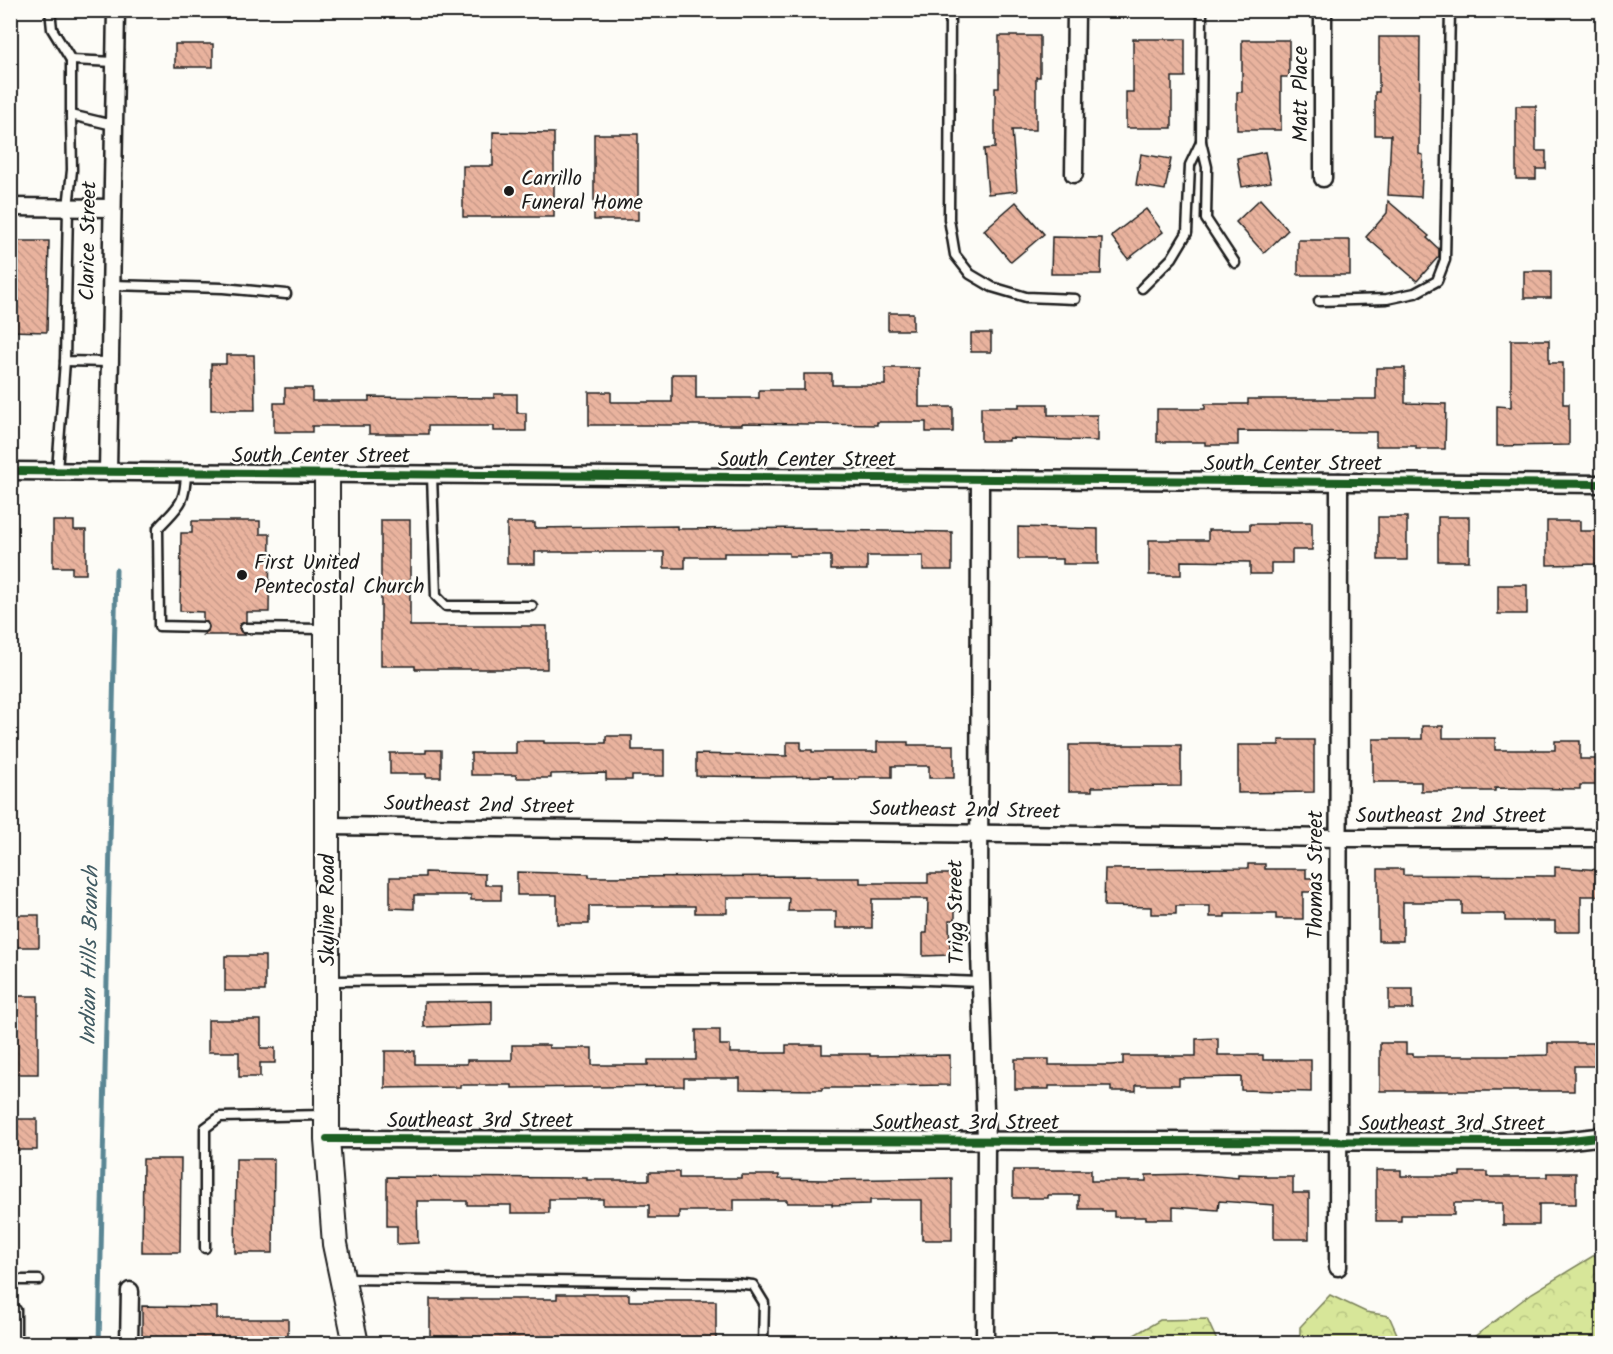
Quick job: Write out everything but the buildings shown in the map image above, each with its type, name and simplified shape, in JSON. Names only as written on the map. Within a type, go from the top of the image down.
[{"type":"street","name":"Clarice Street","points":[[108,472],[116,10]]},
{"type":"street","points":[[1074,174],[1076,10]]},
{"type":"street","name":"Matt Place","points":[[1323,10],[1323,178]]},
{"type":"street","points":[[10,207],[112,208]]},
{"type":"street","name":"South Center Street","points":[[10,471],[1602,484]]},
{"type":"street","name":"Skyline Road","points":[[327,474],[327,1127],[336,1244],[356,1344]]},
{"type":"street","name":"Trigg Street","points":[[980,479],[979,834],[986,1141],[985,1344]]},
{"type":"street","name":"Thomas Street","points":[[1338,1267],[1339,482]]},
{"type":"street","name":"Southeast 2nd Street","points":[[328,826],[1339,838],[1602,838]]},
{"type":"street","name":"Southeast 3rd Street","points":[[327,1127],[986,1141],[1554,1143],[1597,1137],[1602,1134]]},
{"type":"street","points":[[129,1344],[130,1291]]},
{"type":"lane","points":[[50,10],[52,29],[71,60],[72,170],[68,208],[65,361],[57,471]]},
{"type":"lane","points":[[950,10],[949,219],[955,255],[970,274],[992,287],[1026,297],[1075,299]]},
{"type":"lane","points":[[1202,10],[1201,142],[1207,167],[1206,219],[1235,263]]},
{"type":"lane","points":[[1319,301],[1388,299],[1415,293],[1437,281],[1445,260],[1450,10]]},
{"type":"lane","points":[[71,60],[115,62]]},
{"type":"lane","points":[[71,115],[113,124]]},
{"type":"lane","points":[[1142,288],[1172,258],[1187,233],[1190,165],[1201,142]]},
{"type":"lane","points":[[110,285],[223,288],[286,294]]},
{"type":"lane","points":[[65,361],[110,362]]},
{"type":"lane","points":[[186,472],[185,495],[182,502],[158,528],[159,626],[203,627]]},
{"type":"lane","points":[[432,475],[436,596],[446,606],[532,606]]},
{"type":"lane","points":[[245,628],[327,630]]},
{"type":"lane","points":[[328,981],[632,978],[888,979],[981,982]]},
{"type":"lane","points":[[205,1248],[205,1128],[220,1117],[327,1127]]},
{"type":"lane","points":[[343,1279],[753,1285],[764,1303],[763,1344]]},
{"type":"lane","points":[[10,1280],[39,1280]]},
{"type":"lane","points":[[16,1310],[16,1344]]},
{"type":"green space","points":[[1602,1253],[1602,1343],[1466,1343],[1532,1293],[1593,1256]]},
{"type":"green space","points":[[1330,1295],[1366,1312],[1389,1316],[1401,1343],[1300,1343],[1300,1327]]},
{"type":"green space","points":[[1207,1319],[1218,1343],[1128,1343],[1129,1338],[1160,1320]]},
{"type":"waterway","name":"Indian Hills Branch","points":[[99,1344],[116,570]]},
{"type":"cycle path","points":[[10,471],[1602,484]]},
{"type":"cycle path","points":[[327,1139],[1554,1142],[1597,1137],[1602,1134]]},
{"type":"place","name":"Carrillo Funeral Home","points":[[509,191]]},
{"type":"place","name":"First United Pentecostal Church","points":[[242,575]]}]
